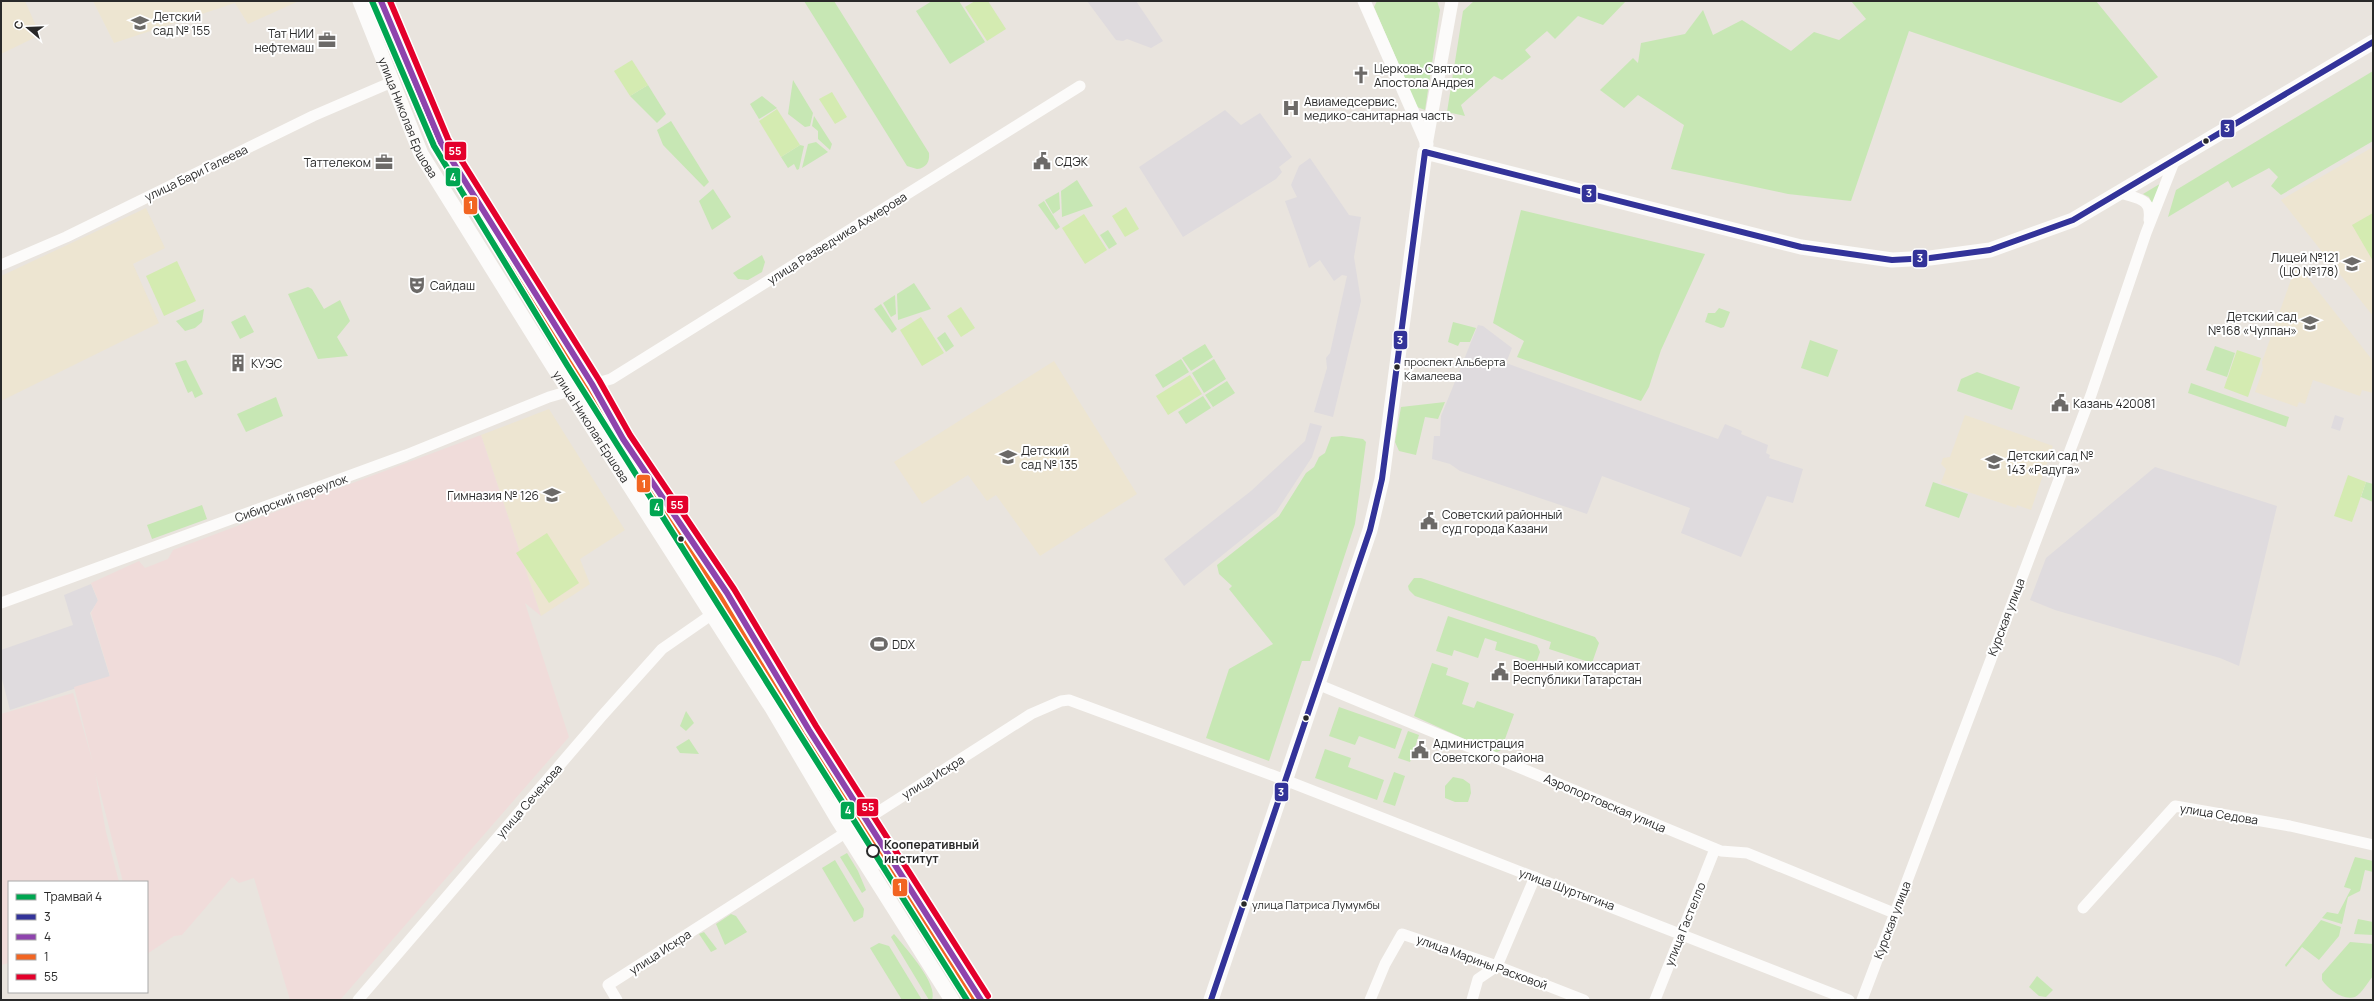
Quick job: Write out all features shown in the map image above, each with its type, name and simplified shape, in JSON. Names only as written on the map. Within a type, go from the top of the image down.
[{"type":"main road","name":"улица Николая Ершова","points":[[360,1],[421,154],[517,307],[622,439],[680,525],[717,599],[809,730],[856,826]]},
{"type":"main road","name":"улица Николая Ершова","points":[[382,2],[441,143],[548,317],[580,388]]},
{"type":"main road","points":[[1211,1000],[1284,780],[1370,530],[1382,479],[1426,148],[1801,247],[1892,260],[1930,258],[1990,250],[2073,220],[2174,162],[2373,42]]},
{"type":"main road","points":[[580,388],[638,500],[711,615],[772,708],[963,972],[981,1000]]},
{"type":"main road","points":[[638,500],[713,602],[772,708]]},
{"type":"main road","points":[[856,826],[890,902],[952,1000]]},
{"type":"street","points":[[1426,148],[1452,1]]},
{"type":"street","points":[[1367,3],[1426,148]]},
{"type":"street","name":"улица Бари Галеева","points":[[1,265],[66,237],[313,116],[392,82]]},
{"type":"street","name":"улица Разведчика Ахмерова","points":[[580,388],[611,379],[630,368],[1080,86]]},
{"type":"street","name":"Курская улица","points":[[1862,1000],[2090,395],[2146,233],[2174,162]]},
{"type":"street","name":"Курская улица","points":[[2121,193],[2145,201],[2148,204],[2150,214],[2146,233]]},
{"type":"street","name":"Сибирский переулок","points":[[1,603],[396,459],[580,388]]},
{"type":"street","name":"улица Сеченова","points":[[358,1000],[601,716],[662,649],[711,615]]},
{"type":"street","name":"Аэропортовская улица","points":[[1317,684],[1715,849],[1724,852],[1747,853],[1894,913]]},
{"type":"street","name":"улица Искра","points":[[617,1000],[608,985],[1031,714],[1061,701],[1069,700],[1284,780]]},
{"type":"street","name":"улица Шуртыгина","points":[[1284,780],[1528,876],[1535,876],[1682,933],[1849,1000]]},
{"type":"street","name":"улица Седова","points":[[2083,908],[2176,806],[2290,826],[2373,845]]},
{"type":"street","name":"улица Гастелло","points":[[1655,1000],[1715,849]]},
{"type":"street","points":[[1472,1000],[1478,979],[1496,966],[1535,876]]},
{"type":"street","name":"улица Марины Расковой","points":[[1370,1000],[1385,964],[1402,934],[1496,966],[1584,1000]]},
{"type":"shaded area","points":[[1,1],[25,1],[40,35],[1,54]]},
{"type":"shaded area","name":"Детский сад № 155","points":[[93,1],[299,1],[248,24],[235,3],[114,43]]},
{"type":"shaded area","points":[[1087,1],[1136,1],[1163,41],[1151,48],[1127,39],[1123,41],[1116,40]]},
{"type":"shaded area","points":[[1225,110],[1241,125],[1260,113],[1292,157],[1279,167],[1282,172],[1276,179],[1183,237],[1139,167]]},
{"type":"shaded area","name":"Лицей №121 (ЦО №178)","points":[[2373,147],[2373,316],[2281,200]]},
{"type":"shaded area","points":[[1310,158],[1349,215],[1361,217],[1354,257],[1361,301],[1333,417],[1314,412],[1327,368],[1326,358],[1330,353],[1347,276],[1342,275],[1334,281],[1320,260],[1309,268],[1285,201],[1297,197],[1291,185],[1299,166]]},
{"type":"shaded area","points":[[146,208],[165,248],[133,264],[159,323],[1,401],[1,276]]},
{"type":"shaded area","name":"Детский сад №168 «Чулпан»","points":[[2297,268],[2300,268],[2373,361],[2373,393],[2362,390],[2360,396],[2313,380],[2305,404],[2299,402],[2297,407],[2255,392],[2263,370],[2262,362],[2294,271]]},
{"type":"shaded area","points":[[1478,325],[1483,326],[1512,348],[1506,363],[1718,439],[1725,424],[1742,431],[1741,434],[1768,445],[1766,453],[1770,455],[1769,458],[1803,469],[1793,503],[1767,496],[1741,557],[1681,533],[1690,508],[1602,476],[1587,514],[1460,471],[1450,464],[1432,459],[1434,436],[1440,436],[1441,416]]},
{"type":"shaded area","name":"Детский сад № 135","points":[[1054,361],[1137,494],[1040,556],[996,495],[987,501],[968,475],[922,504],[894,462]]},
{"type":"shaded area","name":"Гимназия № 126","points":[[549,409],[625,530],[580,559],[590,584],[541,616],[481,435]]},
{"type":"shaded area","name":"Детский сад № 143 «Радуга»","points":[[1965,415],[2053,446],[2031,510],[2017,505],[2016,508],[1941,483],[1946,469],[1941,464],[1943,458],[1950,457]]},
{"type":"shaded area","points":[[2335,415],[2344,418],[2340,431],[2331,428]]},
{"type":"shaded area","points":[[1310,423],[1322,426],[1312,457],[1276,512],[1184,586],[1164,559],[1251,491],[1305,441]]},
{"type":"shaded area","points":[[481,435],[541,616],[525,603],[569,737],[340,1000],[290,1000],[254,878],[239,883],[232,877],[182,935],[174,936],[148,953],[148,881],[123,881],[95,772],[106,832],[119,881],[8,881],[8,963],[1,965],[1,714],[73,693],[93,763],[74,687],[110,676],[91,613],[98,600],[91,583],[139,561],[145,568],[168,559],[173,550]]},
{"type":"shaded area","points":[[2155,467],[2277,506],[2239,666],[2220,658],[2055,610],[2030,600],[2046,558]]},
{"type":"shaded area","points":[[91,584],[98,601],[90,613],[110,677],[10,710],[1,675],[1,650],[73,625],[64,595]]},
{"type":"green space","points":[[804,1],[834,1],[929,153],[929,159],[925,166],[917,169],[907,166]]},
{"type":"green space","points":[[932,1],[959,1],[985,42],[950,64],[916,11]]},
{"type":"green space","points":[[975,1],[988,1],[1006,29],[987,41],[965,7]]},
{"type":"green space","points":[[1377,1],[1437,1],[1440,10],[1425,110],[1417,107],[1374,7]]},
{"type":"green space","points":[[1474,1],[1626,1],[1603,25],[1578,16],[1555,39],[1547,31],[1525,50],[1531,57],[1502,80],[1494,76],[1461,105],[1465,116],[1447,112],[1463,11]]},
{"type":"green space","points":[[1851,1],[2096,1],[2158,77],[2121,103],[1909,31],[1851,201],[1788,194],[1671,169],[1684,125],[1638,95],[1624,108],[1600,90],[1633,58],[1638,63],[1641,43],[1685,34],[1703,10],[1713,35],[1742,20],[1791,51],[1814,32],[1839,40],[1866,19]]},
{"type":"green space","points":[[632,60],[648,85],[630,96],[614,71]]},
{"type":"green space","points":[[2373,71],[2373,141],[2281,195],[2271,186],[2278,177],[2269,168],[2232,188],[2228,181],[2168,217],[2176,190]]},
{"type":"green space","points":[[793,80],[813,113],[810,126],[805,127],[788,114]]},
{"type":"green space","points":[[648,85],[666,114],[657,123],[630,96]]},
{"type":"green space","points":[[832,92],[847,117],[835,124],[819,99]]},
{"type":"green space","points":[[762,96],[777,108],[759,119],[750,104]]},
{"type":"green space","points":[[777,109],[800,145],[781,157],[759,121]]},
{"type":"green space","points":[[814,116],[832,144],[830,150],[818,139],[818,131],[812,126]]},
{"type":"green space","points":[[671,121],[709,182],[704,187],[663,145],[657,130]]},
{"type":"green space","points":[[816,142],[828,152],[802,168],[808,144]]},
{"type":"green space","points":[[800,145],[804,146],[799,169],[797,170],[794,164],[788,168],[781,157]]},
{"type":"green space","points":[[1077,180],[1093,206],[1062,217],[1061,191]]},
{"type":"green space","points":[[2163,182],[2154,207],[2149,197],[2143,194]]},
{"type":"green space","points":[[713,189],[731,217],[712,230],[699,201]]},
{"type":"green space","points":[[1059,192],[1060,209],[1053,214],[1045,200]]},
{"type":"green space","points":[[1044,201],[1060,227],[1056,230],[1038,205]]},
{"type":"green space","points":[[1126,207],[1139,229],[1125,237],[1112,216]]},
{"type":"green space","points":[[1521,210],[1705,254],[1661,350],[1649,387],[1641,401],[1517,357],[1524,341],[1493,323]]},
{"type":"green space","points":[[2373,213],[2373,261],[2352,225]]},
{"type":"green space","points":[[1084,214],[1107,250],[1085,264],[1062,228]]},
{"type":"green space","points":[[1108,230],[1117,244],[1109,249],[1100,235]]},
{"type":"green space","points":[[762,255],[765,262],[762,272],[748,280],[738,279],[733,273]]},
{"type":"green space","points":[[177,261],[196,301],[164,316],[146,276]]},
{"type":"green space","points":[[914,283],[931,309],[898,320],[897,294]]},
{"type":"green space","points":[[308,287],[312,289],[324,309],[340,300],[350,321],[337,337],[348,356],[318,359],[288,294]]},
{"type":"green space","points":[[895,295],[896,314],[891,317],[883,303]]},
{"type":"green space","points":[[881,304],[897,329],[892,333],[874,309]]},
{"type":"green space","points":[[961,307],[975,328],[961,337],[947,316]]},
{"type":"green space","points":[[1719,308],[1730,312],[1724,327],[1721,328],[1705,322],[1708,313],[1715,313]]},
{"type":"green space","points":[[204,309],[202,322],[195,328],[185,331],[176,321]]},
{"type":"green space","points":[[245,315],[254,332],[240,339],[231,322]]},
{"type":"green space","points":[[921,317],[944,353],[922,366],[900,330]]},
{"type":"green space","points":[[1453,322],[1476,328],[1470,342],[1460,342],[1458,346],[1448,342]]},
{"type":"green space","points":[[945,332],[954,346],[946,352],[937,338]]},
{"type":"green space","points":[[1810,340],[1838,350],[1828,377],[1801,368]]},
{"type":"green space","points":[[1205,344],[1213,357],[1191,371],[1182,358]]},
{"type":"green space","points":[[2215,346],[2235,353],[2227,377],[2206,370]]},
{"type":"green space","points":[[2237,350],[2261,358],[2248,397],[2224,388]]},
{"type":"green space","points":[[1181,359],[1189,372],[1163,388],[1155,375]]},
{"type":"green space","points":[[1214,359],[1226,379],[1204,393],[1192,373]]},
{"type":"green space","points":[[186,360],[203,394],[195,398],[192,391],[188,393],[175,363]]},
{"type":"green space","points":[[1977,372],[2020,387],[2012,410],[1957,391],[1961,379]]},
{"type":"green space","points":[[1190,375],[1202,394],[1168,415],[1156,396]]},
{"type":"green space","points":[[1227,381],[1235,393],[1213,407],[1205,395]]},
{"type":"green space","points":[[2191,383],[2289,417],[2286,427],[2188,393]]},
{"type":"green space","points":[[1203,396],[1211,408],[1186,424],[1178,412]]},
{"type":"green space","points":[[276,397],[283,416],[246,432],[237,414]]},
{"type":"green space","points":[[1445,402],[1438,419],[1425,417],[1416,455],[1399,451],[1395,442],[1401,407]]},
{"type":"green space","points":[[1342,436],[1363,439],[1366,442],[1355,524],[1310,661],[1302,661],[1269,761],[1206,738],[1229,669],[1273,644],[1229,589],[1232,586],[1219,574],[1217,565],[1279,516],[1306,473],[1314,467],[1319,457],[1325,453],[1331,437]]},
{"type":"green space","points":[[2348,475],[2366,482],[2352,522],[2334,516]]},
{"type":"green space","points":[[1933,482],[1968,494],[1959,518],[1925,506]]},
{"type":"green space","points":[[2366,482],[2373,484],[2373,502],[2361,497]]},
{"type":"green space","points":[[202,505],[207,519],[152,539],[147,525]]},
{"type":"green space","points":[[547,533],[579,583],[549,603],[516,553]]},
{"type":"green space","points":[[1414,578],[1421,578],[1595,637],[1599,643],[1592,663],[1549,649],[1551,642],[1415,596],[1409,590],[1408,586]]},
{"type":"green space","points":[[1448,616],[1537,645],[1540,652],[1536,663],[1495,650],[1497,642],[1485,638],[1478,658],[1454,650],[1452,656],[1436,651]]},
{"type":"green space","points":[[1432,663],[1448,668],[1446,675],[1469,683],[1462,704],[1474,708],[1477,701],[1514,714],[1501,750],[1495,753],[1414,716]]},
{"type":"green space","points":[[1339,707],[1402,729],[1395,749],[1359,736],[1355,745],[1329,736]]},
{"type":"green space","points":[[686,711],[694,723],[686,731],[680,726]]},
{"type":"green space","points":[[1408,731],[1419,735],[1410,762],[1398,758]]},
{"type":"green space","points":[[689,739],[699,754],[680,753],[676,747]]},
{"type":"green space","points":[[1325,749],[1351,758],[1348,767],[1384,780],[1377,800],[1315,778]]},
{"type":"green space","points":[[1394,772],[1405,776],[1395,806],[1383,802]]},
{"type":"green space","points":[[1453,777],[1463,779],[1470,784],[1471,793],[1468,802],[1455,802],[1445,798],[1445,786]]},
{"type":"green space","points":[[847,853],[858,871],[866,890],[862,893],[840,857]]},
{"type":"green space","points":[[2355,857],[2373,861],[2373,872],[2365,870],[2360,891],[2348,897],[2342,924],[2322,918],[2327,912],[2338,914],[2351,889],[2344,887]]},
{"type":"green space","points":[[835,860],[864,909],[863,917],[854,922],[822,868]]},
{"type":"green space","points":[[731,914],[736,916],[747,932],[725,945],[716,924]]},
{"type":"green space","points":[[2358,919],[2373,922],[2373,935],[2354,934]]},
{"type":"green space","points":[[2321,920],[2341,927],[2339,936],[2319,960],[2302,947],[2286,967],[2285,965]]},
{"type":"green space","points":[[704,932],[717,949],[711,952],[699,934]]},
{"type":"green space","points":[[894,934],[926,975],[933,993],[932,1000],[929,1000],[891,937]]},
{"type":"green space","points":[[2350,942],[2373,944],[2373,976],[2360,993],[2355,997],[2350,998],[2341,996],[2328,987],[2322,980],[2322,974]]},
{"type":"green space","points":[[879,943],[889,946],[922,1000],[902,1000],[870,948]]},
{"type":"green space","points":[[2037,976],[2053,990],[2046,997],[2039,996],[2029,987]]},
{"type":"tram line","name":"4","points":[[372,1],[434,146],[567,365],[967,1000]]},
{"type":"transit line","name":"4","points":[[381,1],[441,143],[592,384],[623,439],[727,593],[809,730],[981,1000]]},
{"type":"transit line","name":"55","points":[[390,1],[448,139],[599,380],[630,435],[734,589],[816,726],[988,996]]},
{"type":"transit line","name":"1","points":[[374,4],[434,147],[585,388],[616,443],[720,597],[802,734],[972,1000]]},
{"type":"transit line","name":"3","points":[[1425,152],[1801,247],[1892,260],[1930,258],[1990,250],[2073,220],[2373,42]]},
{"type":"transit line","name":"3","points":[[1211,1000],[1370,530],[1382,479],[1425,152]]},
{"type":"place","name":"Детский сад № 155","points":[[140,23]]},
{"type":"place","name":"Тат НИИ нефтемаш","points":[[327,40]]},
{"type":"place","name":"Церковь Святого Апостола Андрея","points":[[1361,75]]},
{"type":"place","name":"Авиамедсервис, медико-санитарная часть","points":[[1291,108]]},
{"type":"place","name":"СДЭК","points":[[1042,161]]},
{"type":"place","name":"Таттелеком","points":[[384,162]]},
{"type":"place","name":"Лицей №121 (ЦО №178)","points":[[2352,264]]},
{"type":"place","name":"Сайдаш","points":[[417,285]]},
{"type":"place","name":"Детский сад №168 «Чулпан»","points":[[2310,323]]},
{"type":"place","name":"КУЭС","points":[[238,363]]},
{"type":"place","name":"проспект Альберта Камалеева","points":[[1397,367]]},
{"type":"place","name":"Казань 420081","points":[[2060,403]]},
{"type":"place","name":"Детский сад № 135","points":[[1008,457]]},
{"type":"place","name":"Детский сад № 143 «Радуга»","points":[[1994,462]]},
{"type":"place","name":"Гимназия № 126","points":[[552,495]]},
{"type":"place","name":"Советский районный суд города Казани","points":[[1429,521]]},
{"type":"place","name":"DDX","points":[[879,644]]},
{"type":"place","name":"Военный комиссариат Республики Татарстан","points":[[1500,672]]},
{"type":"place","name":"Администрация Советского района","points":[[1420,750]]},
{"type":"place","name":"Кооперативный институт","points":[[873,851]]},
{"type":"place","name":"улица Патриса Лумумбы","points":[[1244,904]]}]
